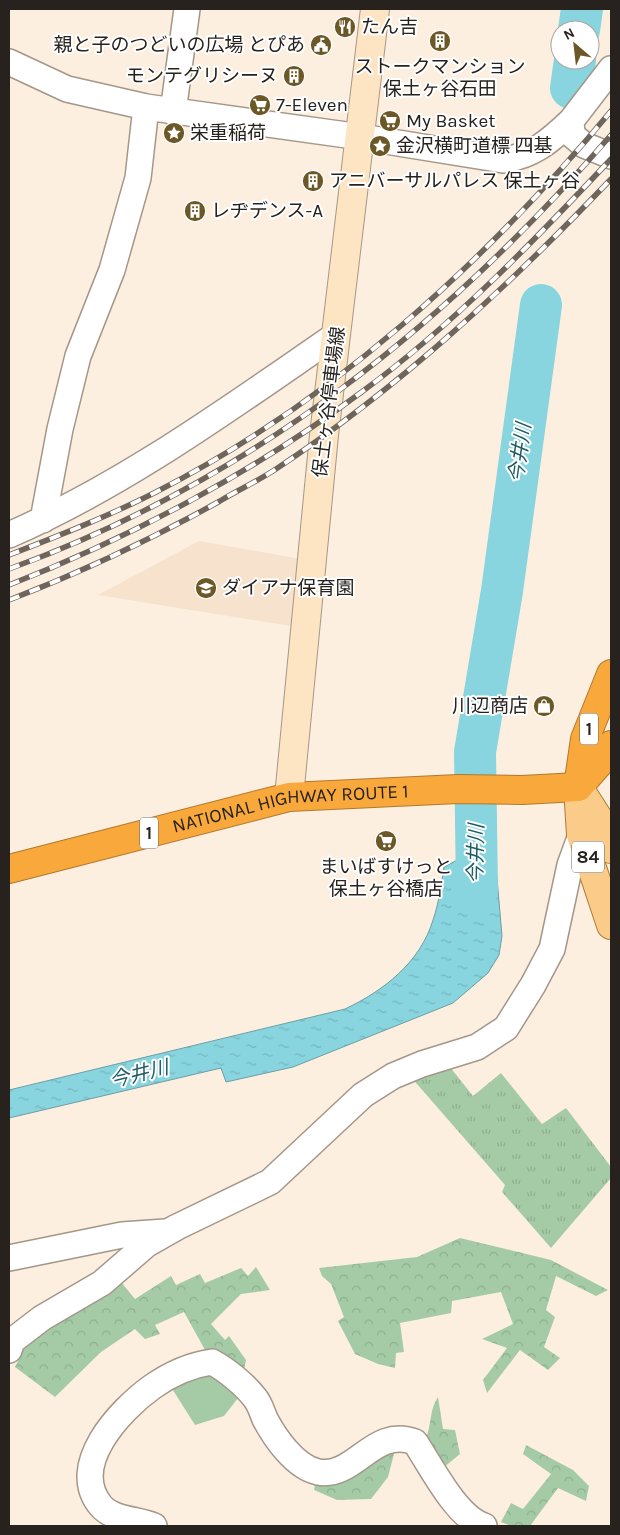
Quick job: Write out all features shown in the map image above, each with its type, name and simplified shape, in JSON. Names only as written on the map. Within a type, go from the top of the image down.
[{"type":"highway","name":"1","points":[[578,787],[584,739],[611,674]]},
{"type":"highway","name":"1","points":[[578,787],[608,753],[611,745]]},
{"type":"highway","name":"NATIONAL HIGHWAY ROUTE 1","points":[[9,869],[289,796],[458,789],[491,790],[578,787]]},
{"type":"main road","name":"保土ヶ谷停車場線","points":[[289,796],[322,459],[375,9]]},
{"type":"main road","name":"84","points":[[578,787],[581,835],[611,925]]},
{"type":"main road","name":"84","points":[[578,787],[604,827],[611,849]]},
{"type":"street","points":[[173,112],[187,9]]},
{"type":"street","points":[[9,62],[67,89],[146,107],[360,137],[503,160],[520,157],[538,150],[572,121],[611,69]]},
{"type":"street","points":[[43,520],[60,429],[78,356],[112,270],[138,178],[146,107]]},
{"type":"street","points":[[572,121],[572,135],[584,144],[611,156]]},
{"type":"street","points":[[9,535],[43,520],[198,430],[336,335]]},
{"type":"street","points":[[9,1350],[12,1341],[42,1318],[102,1283],[147,1244],[270,1182],[363,1095],[394,1076],[477,1047],[506,1028],[533,985],[552,949],[570,865],[581,835]]},
{"type":"street","points":[[9,1258],[122,1235],[168,1232]]},
{"type":"street","points":[[154,1526],[114,1515],[102,1507],[93,1494],[89,1480],[92,1460],[115,1420],[131,1403],[153,1386],[175,1374],[212,1362],[221,1367],[256,1399],[275,1435],[300,1463],[317,1472],[330,1472],[344,1467],[377,1445],[394,1438],[404,1438],[415,1442],[458,1507],[476,1524],[484,1526]]},
{"type":"shaded area","name":"ダイアナ保育園","points":[[199,541],[301,559],[297,627],[98,595]]},
{"type":"green space","points":[[446,1062],[473,1096],[501,1073],[542,1124],[566,1108],[611,1167],[611,1178],[551,1248],[502,1192],[505,1185],[410,1076]]},
{"type":"green space","points":[[460,1238],[551,1260],[608,1290],[596,1296],[556,1276],[546,1310],[555,1317],[544,1347],[560,1358],[548,1370],[520,1350],[487,1393],[483,1380],[507,1348],[482,1339],[513,1324],[501,1292],[452,1301],[451,1313],[400,1323],[404,1352],[396,1353],[395,1368],[378,1364],[355,1354],[338,1321],[344,1317],[331,1284],[322,1276],[319,1268],[417,1257]]},
{"type":"green space","points":[[256,1267],[270,1290],[241,1294],[211,1324],[225,1340],[229,1336],[246,1360],[243,1376],[225,1356],[205,1350],[184,1312],[155,1325],[160,1334],[145,1339],[135,1329],[101,1352],[55,1397],[15,1367],[27,1343],[121,1282],[135,1299],[171,1276],[176,1285],[200,1274],[205,1283],[241,1268],[248,1276]]},
{"type":"green space","points":[[214,1372],[238,1398],[224,1416],[195,1425],[171,1387]]},
{"type":"green space","points":[[438,1397],[443,1429],[455,1430],[460,1454],[443,1468],[426,1438],[433,1407]]},
{"type":"green space","points":[[526,1445],[573,1470],[589,1486],[586,1501],[558,1488],[530,1526],[511,1526],[501,1522],[511,1503],[523,1509],[551,1474],[523,1454]]},
{"type":"green space","points":[[387,1448],[394,1454],[388,1477],[371,1499],[337,1500],[314,1490],[316,1479],[340,1479],[356,1474]]},
{"type":"water","points":[[493,832],[502,936],[499,955],[488,973],[453,1003],[293,1067],[226,1082],[221,1068],[9,1118],[9,1090],[345,1009],[373,994],[398,974],[419,950],[435,914],[444,867],[463,857],[461,833]]},
{"type":"waterway","name":"今井川","points":[[580,20],[582,9]]},
{"type":"waterway","name":"今井川","points":[[571,88],[574,70]]},
{"type":"waterway","name":"今井川","points":[[477,890],[475,752],[502,591],[541,305]]},
{"type":"railway","points":[[9,555],[65,533],[156,492],[221,456],[284,416],[344,372],[402,325],[458,275],[512,222],[611,111]]},
{"type":"railway","points":[[9,569],[97,533],[181,491],[261,444],[338,391],[411,334],[481,272],[547,205],[611,135]]},
{"type":"railway","points":[[9,585],[101,546],[192,500],[280,448],[363,391],[397,365],[461,310],[523,251],[611,159]]},
{"type":"railway","points":[[9,600],[90,566],[169,529],[269,473],[322,437],[410,369],[452,333],[533,258],[611,179]]},
{"type":"place","name":"たん吉","points":[[345,27]]},
{"type":"place","name":"ストークマンション 保土ヶ谷石田","points":[[440,41]]},
{"type":"place","name":"親と子のつどいの広場 とぴあ","points":[[321,45]]},
{"type":"place","name":"モンテグリシーヌ","points":[[294,76]]},
{"type":"place","name":"7-Eleven","points":[[260,105]]},
{"type":"place","name":"My Basket","points":[[390,121]]},
{"type":"place","name":"栄重稲荷","points":[[174,133]]},
{"type":"place","name":"金沢横町道標 四基","points":[[380,146]]},
{"type":"place","name":"アニバーサルパレス 保土ヶ谷","points":[[313,181]]},
{"type":"place","name":"レヂデンス-A","points":[[195,211]]},
{"type":"place","name":"ダイアナ保育園","points":[[206,588]]},
{"type":"place","name":"川辺商店","points":[[544,706]]},
{"type":"place","name":"まいばすけっと 保土ヶ谷橋店","points":[[386,841]]}]
